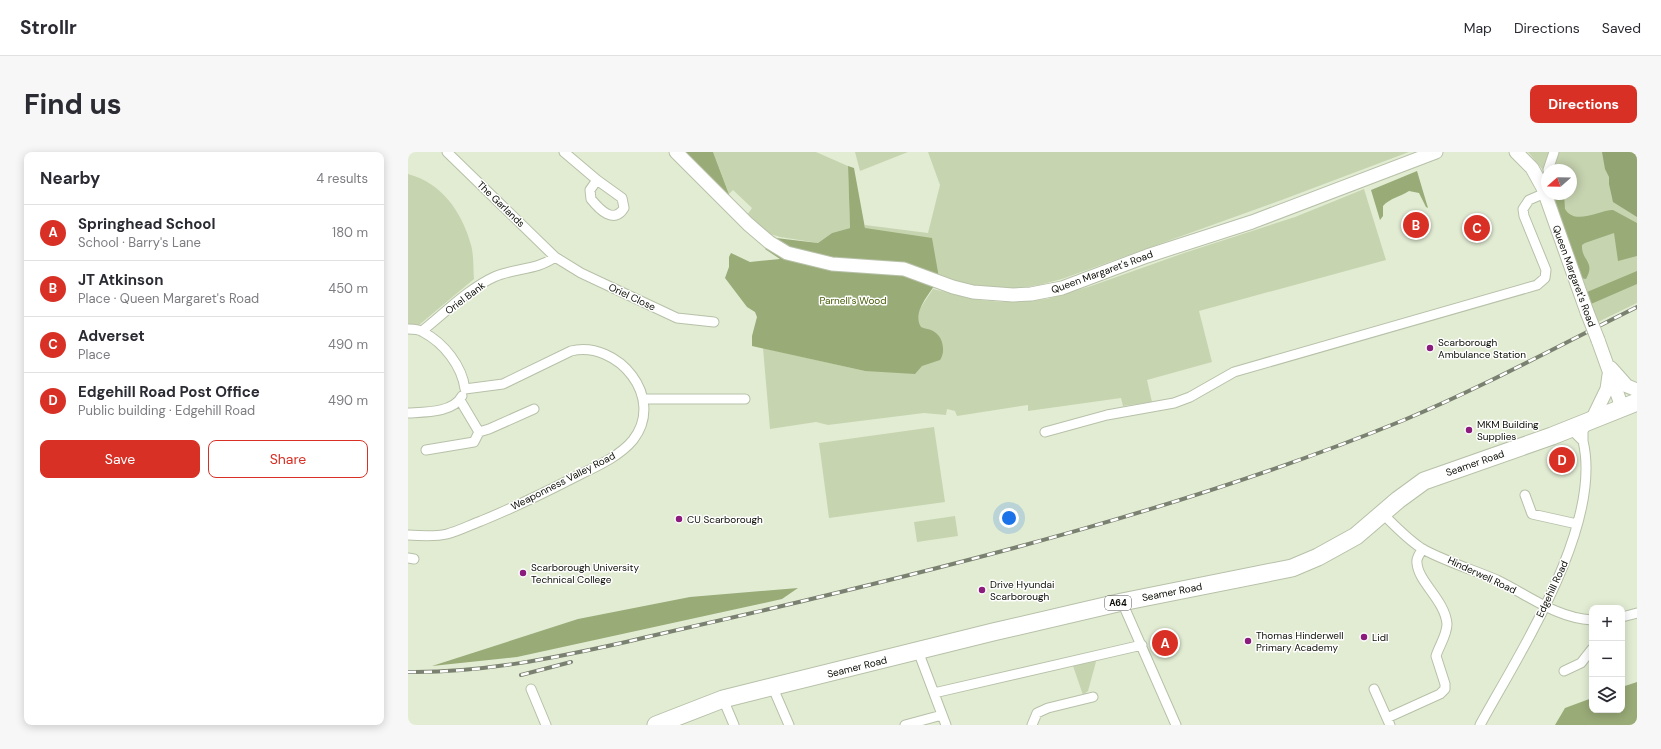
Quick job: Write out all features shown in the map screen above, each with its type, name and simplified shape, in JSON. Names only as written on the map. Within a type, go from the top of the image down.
[{"type":"highway","name":"Seamer Road","points":[[656,725],[722,699],[773,688],[1043,619],[1292,568],[1318,558],[1356,536],[1414,488],[1432,478],[1590,421],[1629,404]]},
{"type":"main road","name":"Queen Margaret's Road","points":[[676,152],[748,224],[769,242],[788,253],[807,260],[832,264],[904,269],[953,287],[973,292],[1013,295],[1044,292],[1062,288],[1147,256],[1252,222],[1436,152]]},
{"type":"main road","name":"Queen Margaret's Road","points":[[1516,152],[1532,168],[1541,185]]},
{"type":"main road","name":"Queen Margaret's Road","points":[[1547,200],[1608,368],[1629,404]]},
{"type":"main road","points":[[1608,368],[1627,386],[1637,390]]},
{"type":"main road","points":[[1590,421],[1607,389],[1608,368]]},
{"type":"street","name":"The Garlands","points":[[448,152],[555,257]]},
{"type":"street","points":[[564,152],[597,180]]},
{"type":"street","points":[[1550,164],[1554,152]]},
{"type":"street","points":[[1045,432],[1106,415],[1174,403],[1190,397],[1234,372],[1537,284],[1545,278],[1546,270],[1524,216],[1523,209],[1529,200],[1541,193]]},
{"type":"street","name":"Oriel Close","points":[[555,257],[581,273],[677,318],[714,322]]},
{"type":"street","name":"Oriel Bank","points":[[422,331],[484,283],[495,277],[547,263],[555,257]]},
{"type":"street","points":[[408,328],[422,331],[438,342],[457,364],[464,378],[466,389],[460,400],[453,405],[435,411],[408,413]]},
{"type":"street","name":"Weaponness Valley Road","points":[[408,535],[437,536],[455,532],[542,494],[609,459],[624,449],[640,431],[643,414],[643,399],[635,379],[618,361],[605,353],[582,348],[571,351],[503,384],[466,389]]},
{"type":"street","points":[[643,399],[745,399]]},
{"type":"street","points":[[460,400],[479,432]]},
{"type":"street","points":[[426,450],[474,442],[479,432],[534,409]]},
{"type":"street","name":"Edgehill Road","points":[[1480,725],[1545,606],[1570,549],[1586,490],[1587,457],[1583,441],[1583,431],[1590,421]]},
{"type":"street","points":[[1566,430],[1575,433],[1583,441]]},
{"type":"street","points":[[1525,495],[1532,514],[1578,524]]},
{"type":"street","name":"Hinderwell Road","points":[[1382,513],[1411,541],[1422,549],[1498,581],[1545,606],[1570,617],[1589,620]]},
{"type":"street","points":[[1374,689],[1389,722],[1440,694],[1445,689],[1445,684],[1436,656],[1445,634],[1447,626],[1446,618],[1437,599],[1418,567],[1417,559],[1422,549]]},
{"type":"street","points":[[1122,602],[1176,725]]},
{"type":"street","points":[[1625,617],[1637,613]]},
{"type":"street","points":[[934,693],[1142,646]]},
{"type":"street","points":[[918,651],[946,725]]},
{"type":"street","points":[[1564,671],[1581,663],[1589,653]]},
{"type":"street","points":[[773,688],[789,725]]},
{"type":"street","points":[[531,689],[546,725]]},
{"type":"street","points":[[1032,725],[1037,713],[1043,710],[1092,697]]},
{"type":"street","points":[[722,699],[734,725]]},
{"type":"street","points":[[905,725],[942,715]]},
{"type":"shaded area","points":[[713,152],[816,152],[848,166],[850,228],[832,233],[818,243],[770,234],[747,215],[752,208],[733,190],[729,194]]},
{"type":"shaded area","points":[[855,152],[908,152],[860,171]]},
{"type":"shaded area","points":[[928,152],[1409,152],[1279,201],[1062,279],[1039,285],[1011,289],[972,287],[939,278],[865,228],[865,225],[928,233],[940,185]]},
{"type":"shaded area","points":[[1528,152],[1551,152],[1546,164],[1541,164],[1541,168]]},
{"type":"shaded area","points":[[1558,152],[1637,152],[1637,303],[1598,322],[1554,200],[1577,200],[1577,164],[1555,164]]},
{"type":"shaded area","points":[[1602,152],[1637,152],[1637,217],[1613,202],[1609,177],[1605,169]]},
{"type":"shaded area","points":[[408,174],[431,184],[449,200],[462,221],[472,249],[473,257],[474,279],[419,325],[408,324]]},
{"type":"shaded area","points":[[1364,189],[1386,260],[1199,311],[1212,362],[1147,380],[1152,402],[1123,406],[1121,398],[1028,411],[1028,405],[957,416],[955,411],[947,409],[946,415],[924,413],[828,425],[816,422],[770,429],[763,348],[865,371],[915,320],[921,307],[933,289],[979,300],[1003,302],[1047,299],[1091,286],[1184,253],[1295,217]]},
{"type":"shaded area","points":[[934,427],[945,502],[829,518],[819,443]]},
{"type":"shaded area","points":[[955,516],[958,536],[917,542],[914,522]]},
{"type":"shaded area","points":[[1097,658],[1088,691],[1083,695],[1073,666]]},
{"type":"green space","points":[[682,152],[713,152],[730,197]]},
{"type":"green space","name":"Parnell's Wood","points":[[848,166],[854,168],[865,228],[932,238],[939,278],[920,308],[919,321],[921,327],[932,330],[939,336],[943,352],[940,360],[922,366],[915,374],[865,371],[752,346],[752,336],[757,317],[755,312],[747,307],[725,278],[729,267],[729,257],[731,253],[750,262],[780,259],[765,249],[776,238],[818,243],[832,233],[850,228]]},
{"type":"green space","points":[[1417,171],[1428,208],[1426,207],[1419,193],[1409,191],[1389,201],[1383,206],[1383,216],[1380,220],[1371,190]]},
{"type":"green space","points":[[1555,200],[1564,200],[1565,209],[1569,214],[1575,216],[1588,216],[1613,210],[1637,223],[1637,256],[1618,261],[1614,233],[1585,243],[1582,245],[1582,250],[1589,265],[1589,273],[1586,279],[1581,278]]},
{"type":"green space","points":[[1637,271],[1637,284],[1591,304],[1587,292]]},
{"type":"green space","points":[[798,588],[782,599],[517,657],[432,666],[578,619],[690,597]]},
{"type":"green space","points":[[1637,682],[1637,725],[1555,725],[1565,708],[1589,699],[1589,713],[1625,713],[1625,686]]},
{"type":"railway","points":[[408,672],[436,672],[491,667],[545,659],[599,648],[927,571],[1008,550],[1168,504],[1248,478],[1404,420],[1492,380],[1637,307]]},
{"type":"railway","points":[[521,675],[571,662]]},
{"type":"place","name":"JT Atkinson","points":[[1416,225]]},
{"type":"place","name":"Adverset","points":[[1477,228]]},
{"type":"place","name":"Scarborough Ambulance Station","points":[[1430,348]]},
{"type":"place","name":"MKM Building Supplies","points":[[1469,430]]},
{"type":"place","name":"Edgehill Road Post Office","points":[[1562,460]]},
{"type":"place","name":"CU Scarborough","points":[[679,519]]},
{"type":"place","name":"Scarborough University Technical College","points":[[523,573]]},
{"type":"place","name":"Drive Hyundai Scarborough","points":[[982,590]]},
{"type":"place","name":"Lidl","points":[[1364,637]]},
{"type":"place","name":"Thomas Hinderwell Primary Academy","points":[[1248,641]]},
{"type":"place","name":"Springhead School","points":[[1165,643]]}]
